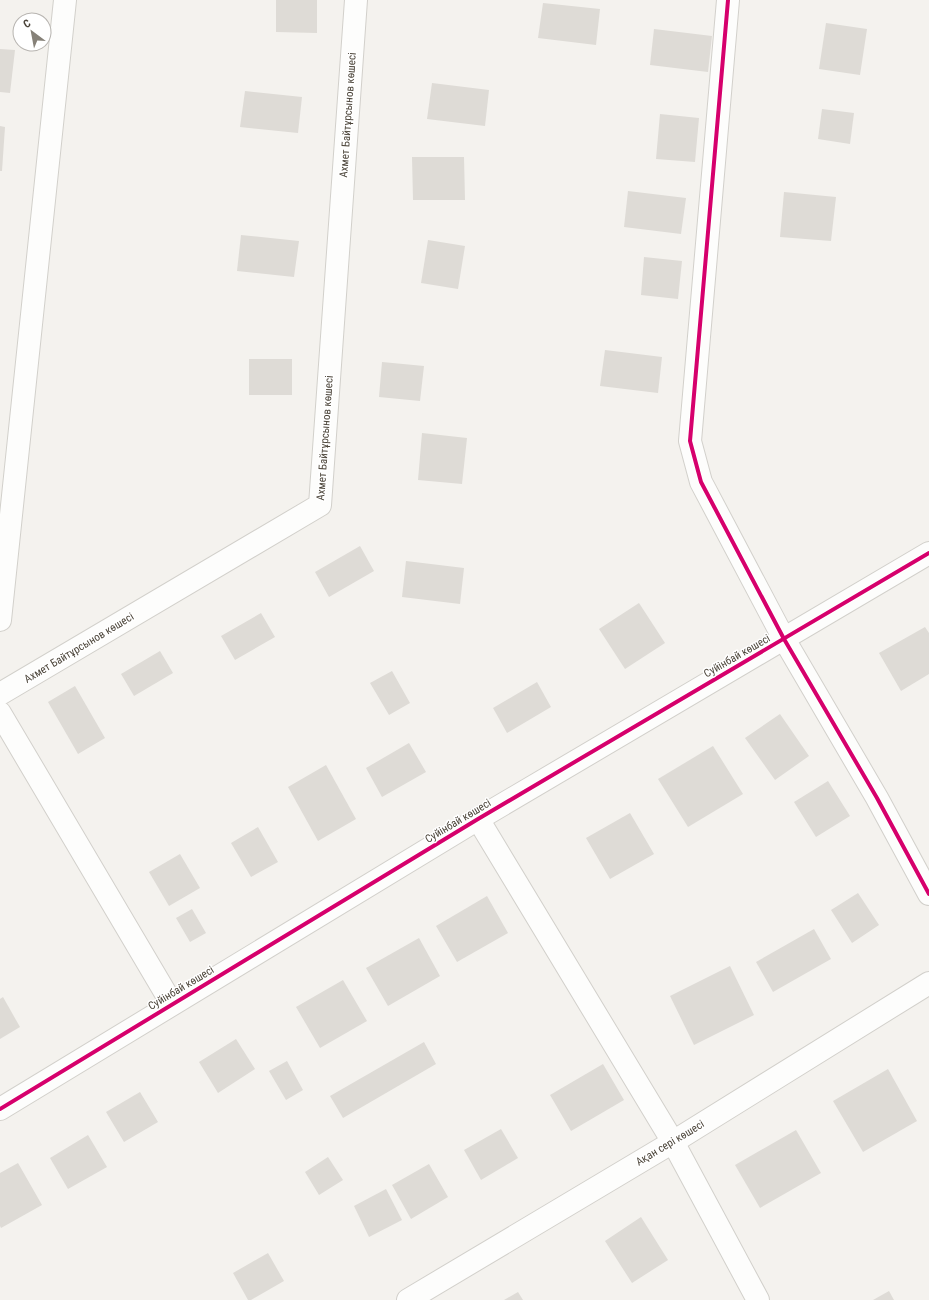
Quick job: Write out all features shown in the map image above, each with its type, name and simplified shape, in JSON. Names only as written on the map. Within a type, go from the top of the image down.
[{"type":"street","points":[[0,620],[65,0]]},
{"type":"street","name":"Ахмет Байтұрсынов көшесі","points":[[0,694],[320,505],[356,0]]},
{"type":"street","points":[[728,0],[690,441],[701,482],[784,639],[873,792],[929,894]]},
{"type":"street","name":"Суйінбай көшесі","points":[[0,1110],[478,819],[929,553]]},
{"type":"street","points":[[0,713],[172,1004]]},
{"type":"street","points":[[478,819],[673,1142],[758,1300]]},
{"type":"street","name":"Ақан сері көшесі","points":[[408,1300],[673,1142],[929,983]]},
{"type":"building","points":[[276,0],[317,0],[317,33],[276,32]]},
{"type":"building","points":[[543,3],[600,9],[596,45],[538,38]]},
{"type":"building","points":[[826,23],[867,29],[860,75],[819,69]]},
{"type":"building","points":[[654,29],[712,36],[708,72],[650,65]]},
{"type":"building","points":[[0,49],[12,50],[12,52],[15,52],[10,93],[0,92]]},
{"type":"building","points":[[432,83],[489,90],[485,126],[427,119]]},
{"type":"building","points":[[245,91],[302,97],[298,133],[240,127]]},
{"type":"building","points":[[822,109],[854,113],[850,144],[818,139]]},
{"type":"building","points":[[660,114],[699,118],[695,162],[656,159]]},
{"type":"building","points":[[0,126],[5,127],[2,171],[0,171]]},
{"type":"building","points":[[412,157],[464,157],[465,200],[413,200]]},
{"type":"building","points":[[628,191],[686,198],[681,234],[624,227]]},
{"type":"building","points":[[784,192],[836,197],[831,241],[780,237]]},
{"type":"building","points":[[241,235],[299,241],[294,277],[237,271]]},
{"type":"building","points":[[428,240],[465,246],[458,289],[421,283]]},
{"type":"building","points":[[644,257],[682,261],[678,299],[641,295]]},
{"type":"building","points":[[605,350],[662,357],[658,393],[600,386]]},
{"type":"building","points":[[249,359],[292,359],[292,395],[249,395]]},
{"type":"building","points":[[382,362],[424,366],[420,401],[379,397]]},
{"type":"building","points":[[422,433],[467,438],[462,484],[418,480]]},
{"type":"building","points":[[360,546],[374,571],[329,597],[315,572]]},
{"type":"building","points":[[406,561],[464,568],[460,604],[402,597]]},
{"type":"building","points":[[639,603],[665,643],[625,669],[599,629]]},
{"type":"building","points":[[261,613],[275,637],[235,660],[221,636]]},
{"type":"building","points":[[925,627],[929,633],[929,674],[901,691],[879,653]]},
{"type":"building","points":[[160,651],[173,673],[134,696],[121,674]]},
{"type":"building","points":[[392,671],[410,703],[389,715],[370,683]]},
{"type":"building","points":[[537,682],[551,707],[507,733],[493,708]]},
{"type":"building","points":[[75,686],[105,738],[78,754],[48,702]]},
{"type":"building","points":[[780,714],[809,756],[775,780],[745,738]]},
{"type":"building","points":[[409,743],[426,772],[382,797],[366,768]]},
{"type":"building","points":[[713,746],[743,794],[688,827],[658,779]]},
{"type":"building","points":[[326,765],[356,819],[318,841],[288,787]]},
{"type":"building","points":[[828,781],[850,816],[816,837],[794,802]]},
{"type":"building","points":[[630,813],[654,854],[610,879],[586,838]]},
{"type":"building","points":[[258,827],[278,862],[251,877],[231,843]]},
{"type":"building","points":[[180,854],[200,888],[169,906],[149,872]]},
{"type":"building","points":[[858,893],[879,925],[852,943],[831,910]]},
{"type":"building","points":[[487,896],[508,933],[457,962],[436,926]]},
{"type":"building","points":[[192,909],[206,933],[190,942],[176,918]]},
{"type":"building","points":[[814,929],[831,959],[773,992],[756,962]]},
{"type":"building","points":[[419,938],[440,976],[388,1006],[366,968]]},
{"type":"building","points":[[730,966],[754,1015],[694,1045],[670,996]]},
{"type":"building","points":[[343,980],[367,1021],[320,1048],[296,1007]]},
{"type":"building","points":[[3,997],[20,1027],[0,1039],[0,999]]},
{"type":"building","points":[[236,1039],[255,1069],[218,1093],[199,1062]]},
{"type":"building","points":[[424,1042],[436,1064],[343,1118],[330,1096]]},
{"type":"building","points":[[287,1061],[303,1090],[286,1100],[269,1071]]},
{"type":"building","points":[[603,1064],[624,1100],[571,1131],[550,1095]]},
{"type":"building","points":[[888,1069],[917,1121],[863,1152],[833,1101]]},
{"type":"building","points":[[140,1092],[158,1122],[124,1142],[106,1112]]},
{"type":"building","points":[[501,1129],[518,1158],[481,1180],[464,1150]]},
{"type":"building","points":[[796,1130],[821,1173],[760,1208],[735,1165]]},
{"type":"building","points":[[88,1135],[107,1167],[68,1189],[50,1158]]},
{"type":"building","points":[[328,1157],[343,1180],[319,1195],[305,1172]]},
{"type":"building","points":[[18,1163],[42,1205],[1,1228],[0,1173]]},
{"type":"building","points":[[429,1164],[448,1197],[411,1219],[392,1185]]},
{"type":"building","points":[[386,1189],[402,1220],[369,1237],[354,1206]]},
{"type":"building","points":[[641,1217],[668,1260],[632,1283],[605,1241]]},
{"type":"building","points":[[268,1253],[284,1281],[251,1300],[248,1300],[233,1273]]},
{"type":"building","points":[[889,1291],[894,1300],[873,1300]]},
{"type":"building","points":[[518,1292],[523,1300],[504,1300]]},
{"type":"cycle path","points":[[728,0],[690,441],[701,482],[784,639],[877,798],[929,894]]},
{"type":"cycle path","points":[[0,1109],[478,819],[929,553]]}]
